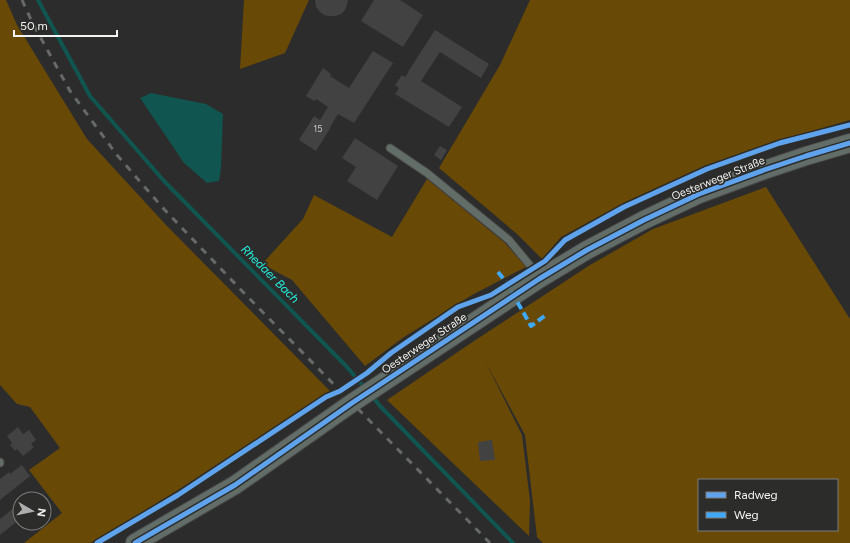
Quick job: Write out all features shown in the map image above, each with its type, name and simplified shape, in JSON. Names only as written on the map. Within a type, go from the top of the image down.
[{"type":"street","name":"Oesterweger Straße","points":[[135,543],[236,485],[354,402],[539,279],[587,250],[644,220],[699,194],[771,167],[850,143]]},
{"type":"lane","points":[[390,148],[428,173],[509,240],[533,269],[539,279]]},
{"type":"shaded area","points":[[0,0],[6,0],[17,25],[87,139],[166,225],[330,391],[175,492],[104,536],[90,543],[24,543],[39,531],[52,531],[52,521],[62,513],[52,500],[52,491],[45,491],[29,470],[60,448],[30,407],[17,404],[0,385]]},
{"type":"shaded area","points":[[244,0],[309,0],[285,53],[240,69]]},
{"type":"shaded area","points":[[530,0],[850,0],[850,120],[777,141],[706,166],[622,204],[561,237],[542,259],[517,234],[439,168],[500,65]]},
{"type":"shaded area","points":[[427,179],[505,243],[526,267],[472,295],[404,337],[365,366],[292,280],[262,264],[303,219],[314,195],[392,237]]},
{"type":"shaded area","points":[[766,187],[850,319],[850,543],[543,543],[537,537],[525,435],[485,361],[522,435],[530,501],[529,536],[387,400],[590,265],[653,229]]},
{"type":"water","points":[[151,93],[206,104],[223,114],[221,168],[219,181],[207,183],[184,163],[140,98]]},
{"type":"building","points":[[315,0],[348,0],[345,10],[341,14],[329,16],[324,15],[319,11],[316,7]]},
{"type":"building","points":[[374,0],[400,0],[423,15],[403,47],[361,21]]},
{"type":"building","points":[[435,30],[489,64],[481,78],[440,52],[421,81],[462,107],[449,127],[395,94],[399,88],[395,85],[402,75],[405,77],[408,73]]},
{"type":"building","points":[[373,51],[393,63],[354,123],[338,114],[316,151],[299,140],[314,116],[320,120],[328,107],[316,99],[314,101],[306,96],[323,68],[331,74],[330,76],[349,88]]},
{"type":"building","points":[[355,138],[398,166],[377,200],[347,181],[356,167],[342,158]]},
{"type":"building","points":[[440,146],[447,150],[441,160],[434,155]]},
{"type":"building","points":[[18,427],[23,434],[29,430],[36,440],[31,444],[34,447],[23,456],[17,449],[15,451],[10,445],[12,443],[7,436]]},
{"type":"building","points":[[492,440],[495,460],[480,461],[478,442]]},
{"type":"building","points":[[22,465],[30,476],[0,500],[0,479]]},
{"type":"building","points":[[12,509],[12,525],[0,535],[0,519]]},
{"type":"waterway","name":"Rhedaer Bach","points":[[38,0],[90,96],[164,181],[346,366],[365,388]]},
{"type":"waterway","name":"Rhedaer Bach","points":[[372,396],[513,543]]},
{"type":"railway","points":[[22,0],[32,22],[70,91],[117,155],[162,207],[243,292],[490,543]]},
{"type":"marked path","points":[[498,272],[506,282],[531,326],[546,315]]},
{"type":"cycle path","points":[[97,543],[178,495],[326,397],[340,391],[367,373],[391,353],[458,307],[491,295],[545,261],[565,240],[624,207],[707,169],[780,143],[850,125]]},
{"type":"cycle path","points":[[135,543],[235,485],[352,403],[539,279],[587,250],[644,220],[699,194],[764,170],[850,143]]}]
